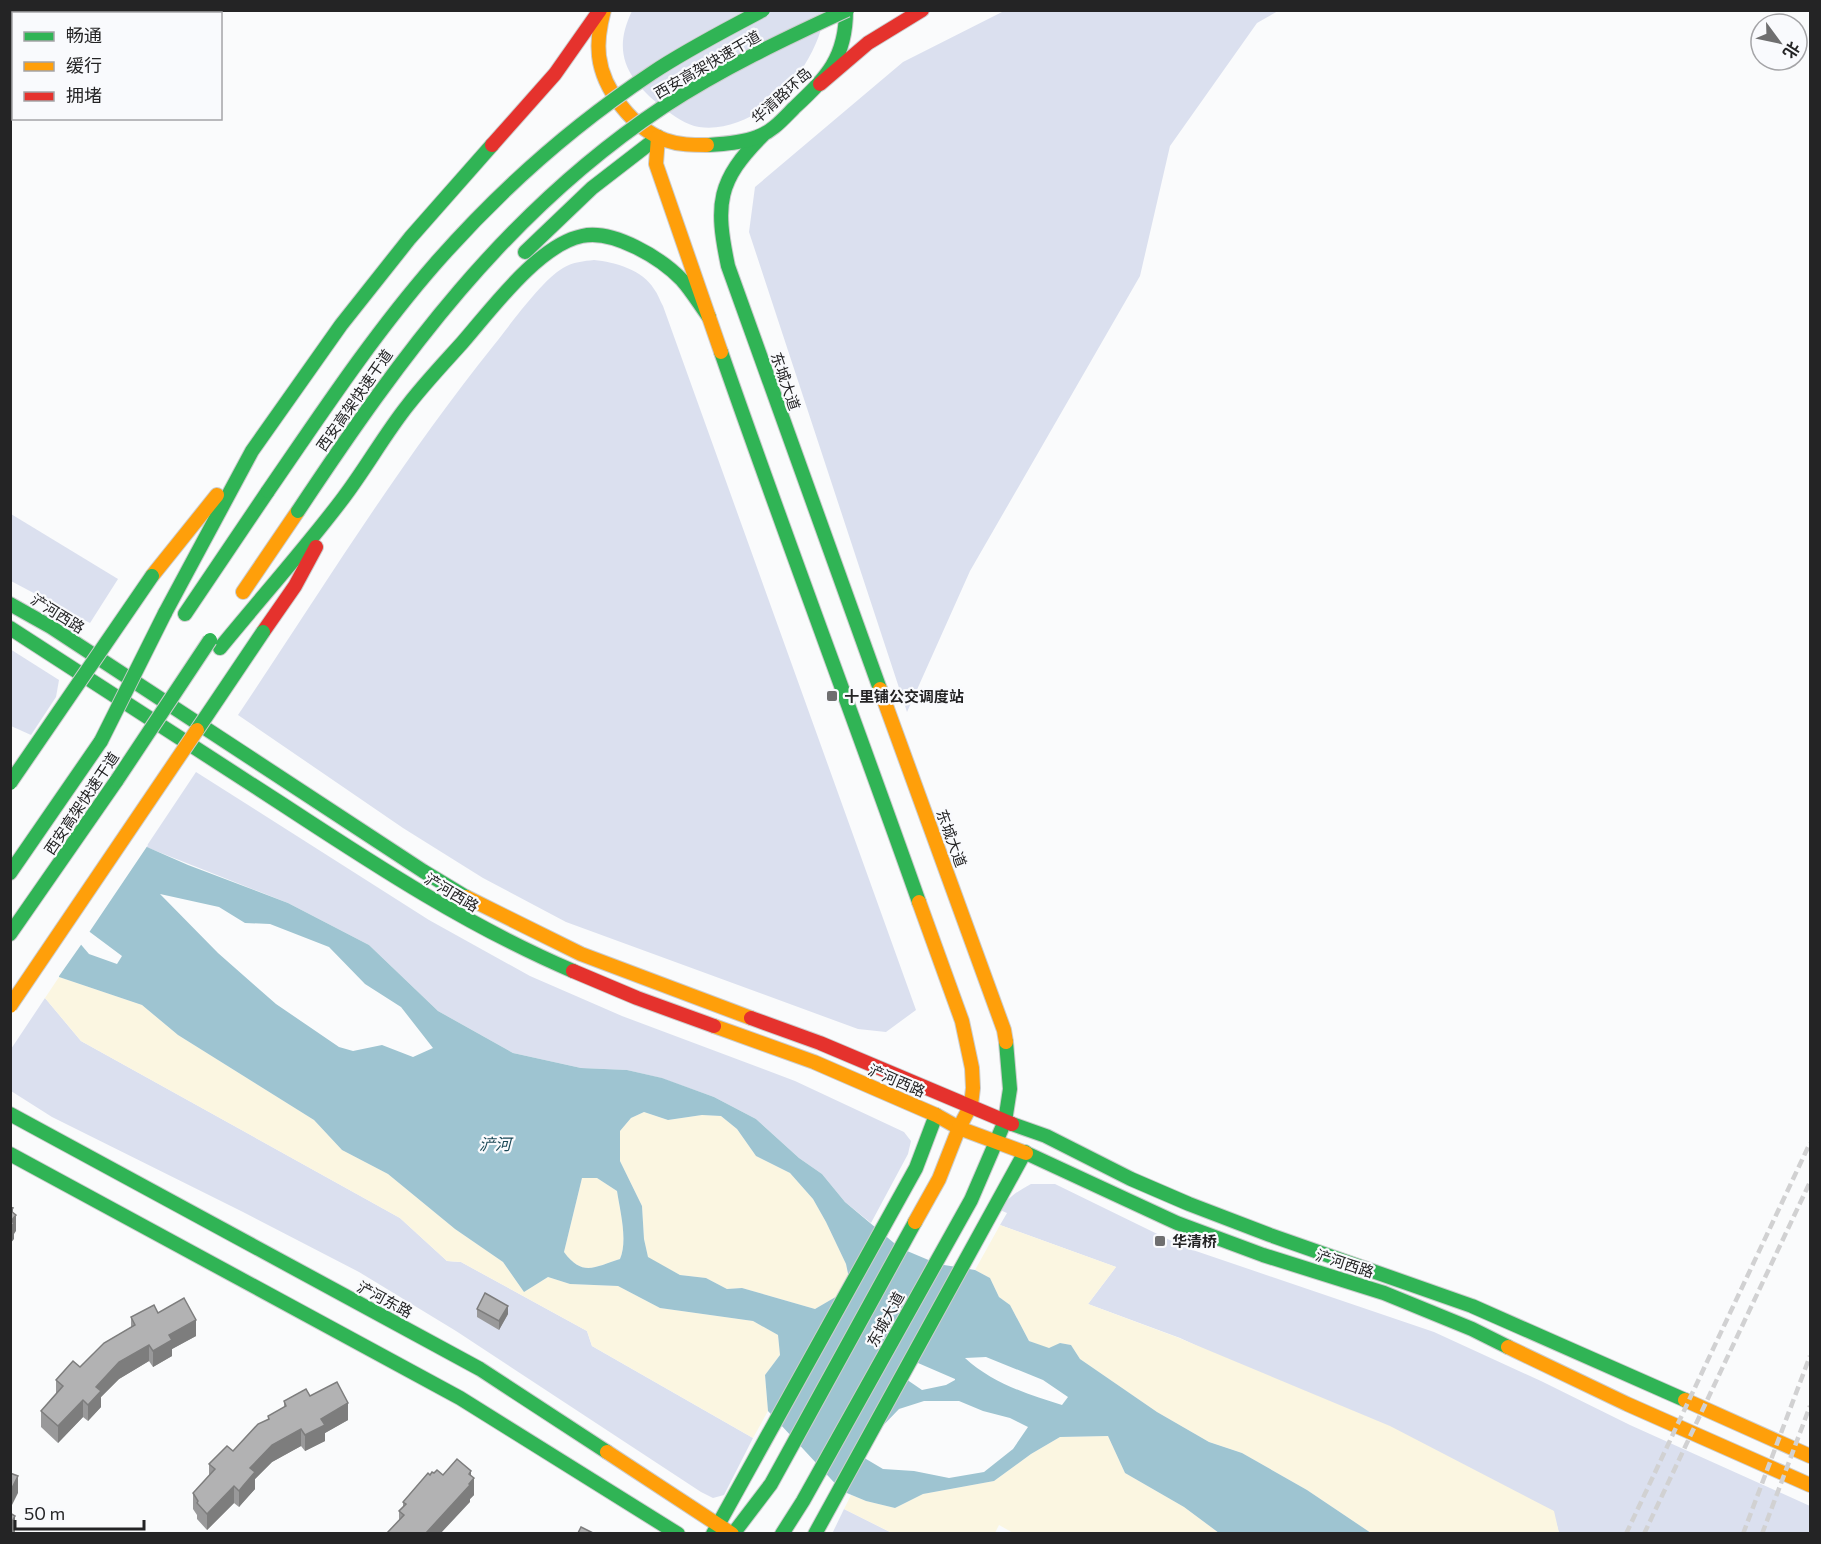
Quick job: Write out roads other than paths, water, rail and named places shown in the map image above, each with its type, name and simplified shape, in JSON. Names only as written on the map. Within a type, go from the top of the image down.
[{"type":"main road","name":"华清路环岛","points":[[602,10],[598,42],[601,69],[611,93],[648,131],[680,144],[746,140],[763,135],[820,84],[832,68],[841,51],[847,30],[847,10]]},
{"type":"main road","points":[[10,783],[152,576],[252,451],[340,325],[410,238],[555,74],[602,10]]},
{"type":"main road","name":"西安高架快速干道","points":[[179,623],[322,412],[389,321],[436,264],[482,214],[532,166],[622,94],[672,61],[763,10]]},
{"type":"main road","name":"西安高架快速干道","points":[[237,600],[346,438],[409,351],[476,269],[530,215],[601,154],[658,111],[766,48],[847,10]]},
{"type":"main road","points":[[820,84],[847,59],[874,39],[922,10]]},
{"type":"main road","name":"东城大道","points":[[763,135],[742,155],[725,184],[721,226],[728,266],[1004,1030],[1009,1061],[1010,1089],[1005,1121],[994,1142],[971,1200],[803,1502],[782,1533]]},
{"type":"main road","points":[[10,1006],[294,586],[341,501],[461,324],[516,262],[592,188],[658,137]]},
{"type":"main road","name":"东城大道","points":[[658,137],[656,164],[670,211],[781,525],[848,702],[955,999],[972,1068],[973,1088],[970,1105],[939,1179],[771,1484],[732,1533]]},
{"type":"main road","points":[[408,405],[532,265],[552,249],[582,236],[606,236],[648,254],[683,281],[709,318]]},
{"type":"main road","points":[[101,741],[165,614],[252,451]]},
{"type":"main road","name":"西安高架快速干道","points":[[10,934],[216,639],[341,501]]},
{"type":"main road","name":"浐河西路","points":[[10,604],[51,627],[338,816],[475,902],[525,928],[628,973],[772,1025],[1046,1136],[1131,1179],[1189,1204],[1472,1306],[1810,1456]]},
{"type":"main road","name":"浐河西路","points":[[10,628],[371,862],[479,927],[533,954],[597,982],[814,1062],[936,1115],[959,1128],[1025,1152],[1178,1223],[1263,1255],[1384,1293],[1472,1329],[1627,1404],[1810,1485]]},
{"type":"main road","name":"西安高架快速干道","points":[[10,873],[166,643]]},
{"type":"main road","name":"浐河东路","points":[[10,1114],[480,1369],[716,1530],[732,1533]]},
{"type":"main road","points":[[716,1530],[916,1168],[936,1115]]},
{"type":"main road","points":[[815,1533],[1025,1152]]},
{"type":"main road","points":[[10,1154],[460,1398],[678,1533]]},
{"type":"water","name":"浐河","points":[[35,787],[115,833],[188,865],[288,903],[369,945],[438,1011],[513,1053],[581,1068],[627,1070],[662,1078],[714,1097],[756,1119],[799,1158],[822,1174],[845,1202],[900,1248],[938,1264],[975,1270],[990,1278],[999,1297],[1010,1305],[1029,1341],[1049,1348],[1060,1343],[1071,1345],[1080,1359],[1157,1412],[1209,1442],[1242,1453],[1307,1490],[1371,1533],[1219,1533],[1184,1507],[1125,1473],[1108,1436],[1060,1437],[1031,1454],[994,1481],[923,1494],[895,1508],[866,1501],[842,1491],[768,1411],[765,1375],[780,1355],[778,1335],[753,1321],[660,1308],[618,1286],[570,1284],[548,1277],[524,1292],[503,1262],[455,1229],[388,1174],[342,1150],[314,1120],[178,1035],[142,1005],[59,977]],"holes":[[[160,894],[219,907],[245,923],[270,924],[329,947],[365,984],[401,1007],[433,1048],[413,1057],[382,1045],[353,1051],[339,1047],[276,1004],[218,953]],[[59,909],[122,956],[117,964],[89,954],[55,914]],[[644,1112],[668,1120],[702,1115],[721,1116],[737,1129],[756,1156],[790,1173],[813,1199],[846,1264],[851,1288],[815,1309],[742,1288],[727,1289],[706,1278],[680,1275],[648,1257],[644,1239],[642,1206],[620,1161],[620,1131],[631,1118]],[[582,1178],[597,1178],[617,1191],[623,1234],[620,1259],[590,1268],[577,1265],[564,1252]],[[986,1357],[1043,1380],[1068,1397],[1062,1405],[1049,1401],[1010,1387],[975,1367],[965,1358]],[[918,1363],[955,1379],[946,1385],[922,1390],[903,1377]],[[924,1401],[959,1401],[983,1411],[1010,1418],[1028,1427],[1013,1449],[984,1472],[949,1478],[914,1471],[883,1469],[861,1456],[873,1436],[899,1409]]]},
{"type":"railway","points":[[1626,1534],[1810,1143]]},
{"type":"railway","points":[[1644,1534],[1810,1182]]},
{"type":"railway","points":[[1743,1534],[1810,1356]]},
{"type":"railway","points":[[1762,1534],[1810,1406]]},
{"type":"place","name":"十里铺公交调度站","points":[[832,696]]},
{"type":"place","name":"华清桥","points":[[1160,1241]]}]
